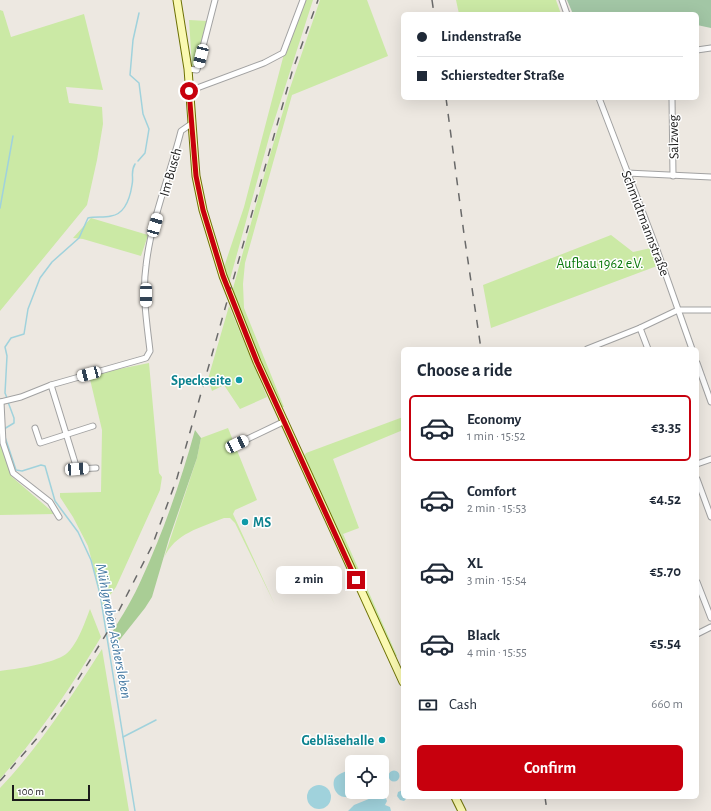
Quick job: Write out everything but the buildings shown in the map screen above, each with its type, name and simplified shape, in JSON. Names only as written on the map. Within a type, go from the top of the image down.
[{"type":"street","points":[[177,0],[188,69],[190,124],[196,176],[203,210],[212,241],[238,315],[257,362],[401,678]]},
{"type":"street","points":[[188,69],[197,70],[215,0]]},
{"type":"street","points":[[189,91],[264,63],[283,53],[303,0]]},
{"type":"street","points":[[562,0],[566,12]]},
{"type":"street","points":[[699,50],[711,48]]},
{"type":"street","name":"Schmidtmannstraße","points":[[600,100],[691,347]]},
{"type":"street","name":"Salzweg","points":[[672,100],[673,176]]},
{"type":"street","name":"Im Busch","points":[[4,401],[51,385],[146,358],[150,351],[146,306],[146,266],[155,225],[181,131],[190,124]]},
{"type":"street","points":[[627,173],[711,177]]},
{"type":"street","points":[[592,347],[640,328],[678,310],[711,310]]},
{"type":"street","points":[[640,328],[647,347]]},
{"type":"street","points":[[605,342],[606,347]]},
{"type":"street","points":[[699,369],[711,402]]},
{"type":"street","points":[[51,385],[77,469],[96,468]]},
{"type":"street","points":[[4,401],[3,444],[13,473],[50,502],[59,517]]},
{"type":"street","points":[[237,444],[285,422]]},
{"type":"street","points":[[35,428],[40,443],[93,426]]},
{"type":"street","points":[[699,463],[711,459]]},
{"type":"street","points":[[699,484],[711,517]]},
{"type":"street","points":[[699,587],[711,618]]},
{"type":"street","points":[[699,633],[711,628]]},
{"type":"street","points":[[456,799],[462,811]]},
{"type":"green space","points":[[304,0],[313,0],[270,134],[229,283],[224,267],[244,207],[285,50]]},
{"type":"green space","points":[[320,0],[367,0],[388,56],[292,95],[245,263],[243,284],[244,308],[284,407],[281,407],[260,363],[232,292],[290,88]]},
{"type":"green space","points":[[456,0],[556,0],[560,12],[459,12]]},
{"type":"green space","points":[[567,0],[711,0],[711,28],[699,25],[699,12],[572,12]]},
{"type":"green space","points":[[0,10],[3,11],[11,37],[84,14],[103,90],[66,87],[69,103],[102,107],[103,124],[87,205],[0,311]]},
{"type":"green space","points":[[189,20],[208,21],[196,65],[192,66]]},
{"type":"green space","points":[[91,218],[148,235],[141,256],[83,239],[73,238]]},
{"type":"green space","name":"Aufbau 1962 e.V.","points":[[611,235],[633,252],[651,248],[657,266],[491,328],[483,285]]},
{"type":"green space","points":[[229,306],[267,397],[240,409],[224,385],[212,391],[208,379]]},
{"type":"green space","points":[[149,363],[159,473],[162,477],[160,490],[116,587],[103,605],[88,546],[73,517],[60,497],[60,493],[101,492],[102,430],[89,375]]},
{"type":"green space","points":[[401,418],[401,431],[333,459],[359,528],[343,534],[397,656],[394,656],[304,456],[306,453]]},
{"type":"green space","points":[[228,428],[257,500],[235,510],[233,514],[275,605],[235,523],[230,518],[224,518],[189,532],[175,543],[164,558],[197,458],[201,438]]},
{"type":"green space","points":[[195,430],[201,438],[197,458],[169,539],[152,597],[118,642],[114,640],[111,634],[128,606],[158,542],[178,487]]},
{"type":"green space","points":[[0,444],[12,477],[55,514],[0,515]]},
{"type":"green space","points":[[90,609],[101,637],[54,710],[0,779],[0,671],[41,664],[57,659],[68,653],[83,628]]},
{"type":"green space","points":[[102,649],[129,811],[0,811],[0,788],[42,738]]},
{"type":"water","points":[[394,770],[400,776],[398,780],[394,782],[390,780],[390,772]]},
{"type":"water","points":[[345,771],[345,797],[339,795],[334,787],[335,778]]},
{"type":"water","points":[[319,785],[324,786],[330,792],[330,802],[324,808],[319,809],[314,808],[308,802],[307,797],[308,792],[314,786]]},
{"type":"water","points":[[401,791],[401,799],[406,799],[404,801],[400,800],[397,796],[398,792]]},
{"type":"water","points":[[369,799],[386,799],[385,805],[390,807],[391,811],[348,811],[354,805]]},
{"type":"waterway","name":"Mühlgraben Aschersleben","points":[[138,161],[145,153],[149,129],[143,114],[139,83],[130,75],[133,40],[139,13]]},
{"type":"waterway","points":[[0,208],[13,136]]},
{"type":"waterway","name":"Mühlgraben Aschersleben","points":[[7,398],[5,393],[7,356],[5,347],[11,338],[24,334],[28,309],[40,278],[52,262],[79,238],[88,218],[116,215],[123,209],[130,195],[135,164]]},
{"type":"waterway","name":"Mühlgraben Aschersleben","points":[[4,429],[14,423],[14,418],[8,402]]},
{"type":"waterway","name":"Mühlgraben Aschersleben","points":[[5,437],[16,470],[22,471],[41,465],[45,466],[55,501],[78,532],[91,560],[100,594],[135,811]]},
{"type":"waterway","points":[[123,737],[156,720]]},
{"type":"railway","points":[[0,781],[39,736],[64,702],[110,628],[152,546],[177,478],[292,72],[318,0]]},
{"type":"railway","points":[[432,0],[434,12]]},
{"type":"railway","points":[[446,100],[481,347]]},
{"type":"railway","points":[[545,799],[547,811]]},
{"type":"place","name":"Speckseite","points":[[239,380]]},
{"type":"place","name":"MS","points":[[245,522]]},
{"type":"place","name":"Gebläsehalle","points":[[382,740]]},
{"type":"route","points":[[189,91],[190,124],[196,176],[203,210],[223,276],[257,362],[356,580]]}]
